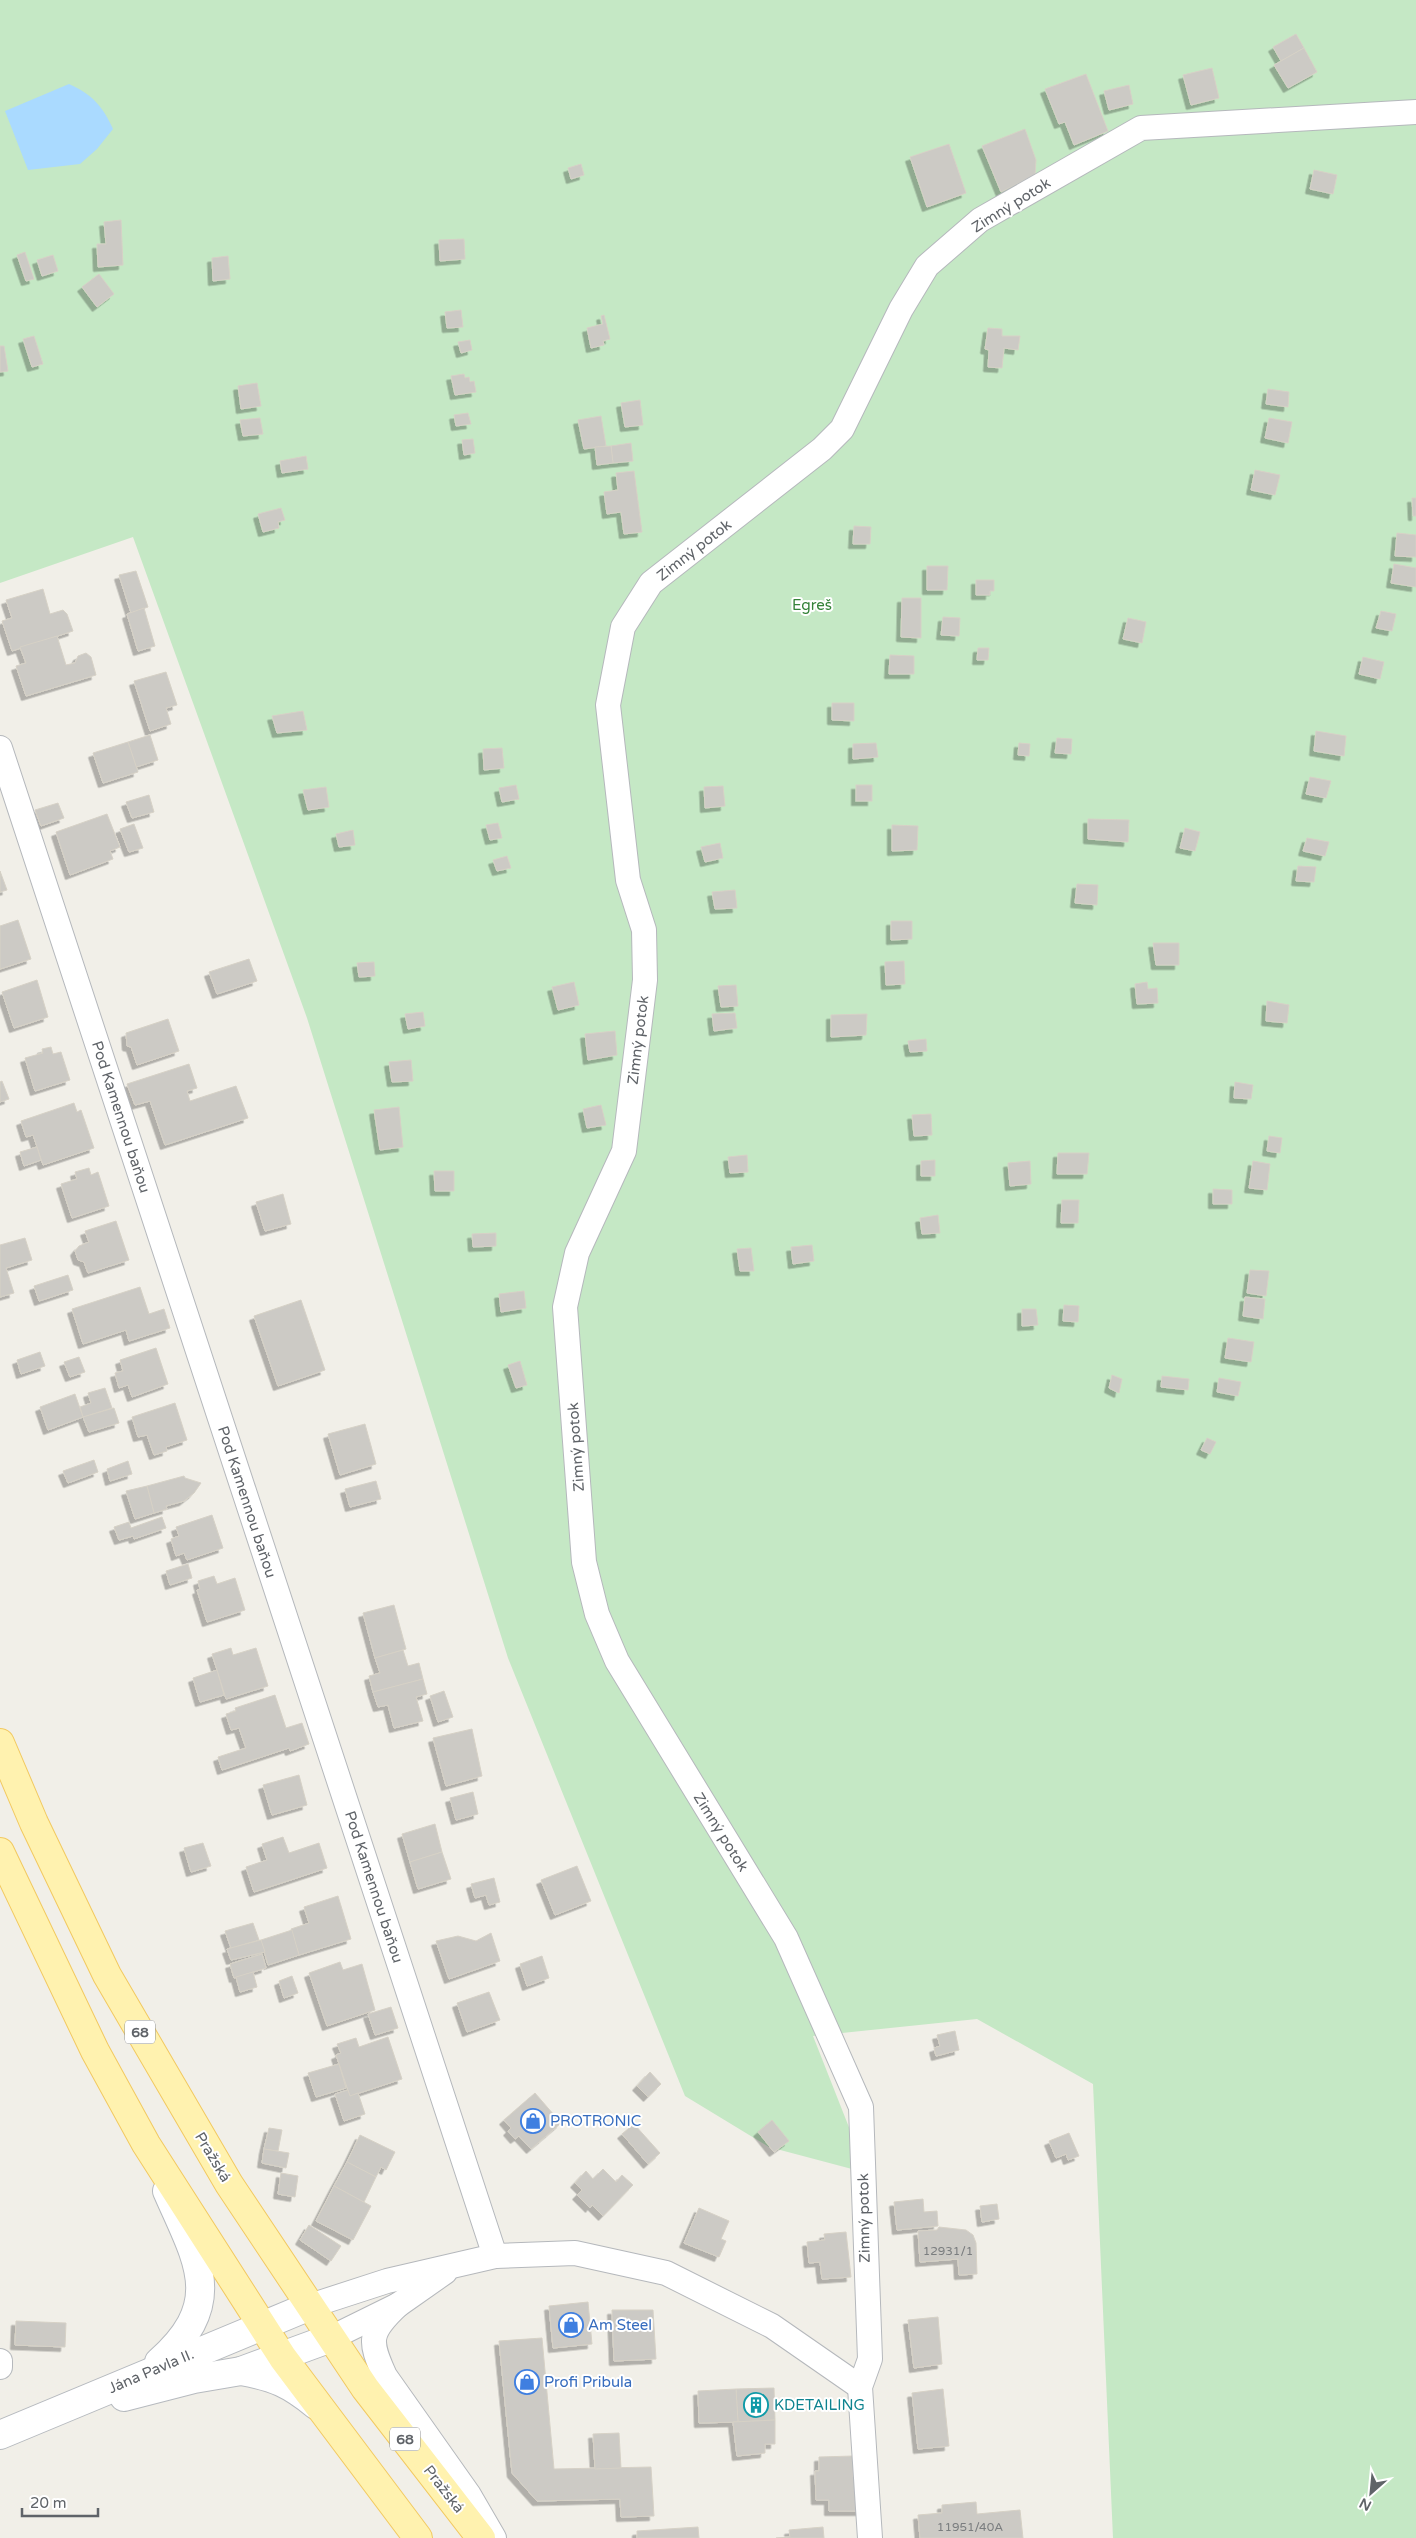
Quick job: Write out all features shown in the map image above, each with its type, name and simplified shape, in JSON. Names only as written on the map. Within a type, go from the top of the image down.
[{"type":"main road","name":"Pražská","points":[[0,1743],[34,1824],[107,1975],[229,2184],[365,2388],[481,2538]]},
{"type":"main road","points":[[0,1852],[91,2043],[146,2144],[243,2299],[283,2358],[418,2538]]},
{"type":"street","name":"Zimný potok","points":[[860,2387],[870,2359],[861,2106],[786,1938],[616,1661],[597,1614],[584,1562],[565,1307],[577,1253],[624,1150],[645,980],[644,930],[628,880],[608,705],[623,627],[651,583],[822,449],[842,429],[901,309],[927,266],[980,220],[1142,128],[1416,112]]},
{"type":"street","name":"Pod Kamennou baňou","points":[[0,748],[495,2256]]},
{"type":"street","points":[[146,2144],[199,2264],[202,2288],[198,2308],[189,2330],[174,2350],[149,2372]]},
{"type":"street","points":[[310,2306],[387,2281],[495,2256],[575,2253],[666,2273],[772,2326],[860,2387],[870,2538]]},
{"type":"street","points":[[241,2371],[283,2358],[331,2338],[398,2304],[454,2265]]},
{"type":"street","name":"Pražská","points":[[398,2304],[386,2316],[375,2333],[373,2348],[376,2360],[390,2384],[469,2494],[494,2538]]},
{"type":"street","name":"Jána Pavla II.","points":[[0,2435],[310,2306]]},
{"type":"street","points":[[0,2361],[0,2367]]},
{"type":"street","points":[[241,2371],[263,2375],[294,2387],[326,2414]]},
{"type":"street","name":"Jána Pavla II.","points":[[40,2419],[194,2379],[241,2371]]},
{"type":"green space","name":"Egreš","points":[[0,0],[1416,0],[1416,2538],[1113,2538],[1093,2084],[977,2019],[813,2036],[867,2173],[769,2147],[685,2096],[508,1658],[307,1018],[133,537],[0,583]]},
{"type":"water","points":[[69,84],[84,92],[96,102],[113,129],[97,149],[80,164],[28,170],[5,111]]},
{"type":"building","points":[[1296,34],[1304,48],[1281,61],[1273,47]]},
{"type":"building","points":[[1304,48],[1317,72],[1288,88],[1274,65]]},
{"type":"building","points":[[1212,68],[1219,98],[1191,105],[1183,75]]},
{"type":"building","points":[[1086,74],[1108,131],[1074,145],[1065,122],[1059,124],[1045,89]]},
{"type":"building","points":[[1129,85],[1133,104],[1109,110],[1104,91]]},
{"type":"building","points":[[1025,129],[1036,160],[1035,175],[1001,192],[982,146]]},
{"type":"building","points":[[949,144],[966,193],[927,207],[910,157]]},
{"type":"building","points":[[581,164],[584,175],[571,179],[568,168]]},
{"type":"building","points":[[1314,170],[1337,175],[1333,194],[1310,189]]},
{"type":"building","points":[[121,220],[123,265],[98,267],[97,244],[106,244],[104,222]]},
{"type":"building","points":[[464,239],[465,259],[440,261],[439,240]]},
{"type":"building","points":[[25,252],[34,279],[26,281],[17,255]]},
{"type":"building","points":[[53,255],[58,271],[42,276],[37,260]]},
{"type":"building","points":[[228,256],[230,279],[213,281],[212,258]]},
{"type":"building","points":[[99,274],[114,294],[97,307],[82,287]]},
{"type":"building","points":[[461,310],[463,327],[447,328],[445,312]]},
{"type":"building","points":[[604,315],[610,339],[603,341],[604,345],[591,348],[587,328],[603,324],[601,316]]},
{"type":"building","points":[[988,328],[1002,329],[1002,336],[1020,336],[1018,350],[1004,348],[1002,368],[988,367],[989,350],[985,349]]},
{"type":"building","points":[[34,336],[43,364],[32,367],[23,339]]},
{"type":"building","points":[[470,340],[472,350],[461,353],[458,342]]},
{"type":"building","points":[[0,346],[4,346],[8,371],[0,372]]},
{"type":"building","points":[[464,374],[465,378],[469,377],[470,382],[474,381],[476,392],[455,395],[451,376]]},
{"type":"building","points":[[257,383],[261,406],[241,409],[238,386]]},
{"type":"building","points":[[1268,389],[1289,392],[1288,407],[1266,404]]},
{"type":"building","points":[[640,400],[643,425],[625,427],[621,403]]},
{"type":"building","points":[[468,413],[471,424],[456,426],[454,415]]},
{"type":"building","points":[[601,416],[606,446],[584,449],[578,420]]},
{"type":"building","points":[[260,418],[263,434],[243,436],[240,420]]},
{"type":"building","points":[[1269,418],[1292,422],[1288,443],[1265,438]]},
{"type":"building","points":[[473,439],[475,453],[464,455],[462,440]]},
{"type":"building","points":[[631,443],[633,461],[613,463],[611,446]]},
{"type":"building","points":[[611,446],[613,463],[597,465],[595,447]]},
{"type":"building","points":[[306,456],[308,469],[282,473],[280,461]]},
{"type":"building","points":[[1255,470],[1280,475],[1275,495],[1251,490]]},
{"type":"building","points":[[634,471],[642,532],[624,534],[621,512],[607,514],[604,492],[618,490],[616,473]]},
{"type":"building","points":[[1412,498],[1416,498],[1416,516],[1413,516]]},
{"type":"building","points":[[281,508],[285,520],[278,522],[279,528],[263,532],[258,514]]},
{"type":"building","points":[[854,526],[871,527],[870,544],[853,544]]},
{"type":"building","points":[[1397,533],[1416,535],[1416,557],[1395,556]]},
{"type":"building","points":[[1394,564],[1416,568],[1416,587],[1391,583]]},
{"type":"building","points":[[927,566],[948,566],[947,590],[927,590]]},
{"type":"building","points":[[136,571],[148,607],[131,613],[119,575]]},
{"type":"building","points":[[976,580],[994,580],[994,591],[990,591],[990,595],[976,595]]},
{"type":"building","points":[[43,589],[50,614],[63,610],[67,614],[73,631],[12,651],[2,621],[12,618],[6,600]]},
{"type":"building","points":[[902,598],[921,598],[921,638],[901,637]]},
{"type":"building","points":[[144,608],[155,646],[138,651],[127,614]]},
{"type":"building","points":[[1381,611],[1396,614],[1392,631],[1376,628]]},
{"type":"building","points":[[943,617],[960,618],[959,636],[941,635]]},
{"type":"building","points":[[1128,618],[1146,622],[1142,643],[1123,639]]},
{"type":"building","points":[[57,636],[66,665],[75,663],[78,656],[86,653],[91,657],[96,675],[26,696],[16,666],[26,663],[20,647]]},
{"type":"building","points":[[978,648],[989,648],[988,660],[977,660]]},
{"type":"building","points":[[890,655],[914,656],[914,674],[889,674]]},
{"type":"building","points":[[1363,657],[1384,662],[1380,679],[1359,674]]},
{"type":"building","points":[[166,672],[177,705],[166,708],[171,724],[150,731],[134,681]]},
{"type":"building","points":[[832,703],[854,703],[854,721],[832,720]]},
{"type":"building","points":[[303,711],[307,730],[277,733],[272,716]]},
{"type":"building","points":[[1316,731],[1346,736],[1344,756],[1314,751]]},
{"type":"building","points":[[150,735],[158,760],[136,767],[128,742]]},
{"type":"building","points":[[1057,738],[1072,739],[1071,754],[1055,753]]},
{"type":"building","points":[[128,742],[138,772],[103,783],[93,753]]},
{"type":"building","points":[[876,743],[878,757],[853,759],[853,744]]},
{"type":"building","points":[[1019,743],[1030,744],[1029,756],[1018,755]]},
{"type":"building","points":[[502,748],[504,768],[484,770],[483,749]]},
{"type":"building","points":[[1310,777],[1331,781],[1326,798],[1306,794]]},
{"type":"building","points":[[516,785],[519,799],[502,802],[499,788]]},
{"type":"building","points":[[856,785],[872,785],[872,801],[856,801]]},
{"type":"building","points":[[723,786],[725,806],[705,808],[704,787]]},
{"type":"building","points":[[326,787],[329,807],[308,810],[303,790]]},
{"type":"building","points":[[149,795],[154,812],[132,818],[126,802]]},
{"type":"building","points":[[58,803],[64,818],[41,826],[35,810]]},
{"type":"building","points":[[107,814],[120,847],[110,851],[113,859],[70,875],[56,832]]},
{"type":"building","points":[[1088,819],[1129,820],[1128,842],[1088,839]]},
{"type":"building","points":[[498,823],[502,838],[490,840],[486,825]]},
{"type":"building","points":[[134,824],[143,848],[129,852],[120,829]]},
{"type":"building","points":[[892,825],[918,826],[917,850],[892,851]]},
{"type":"building","points":[[1185,828],[1200,832],[1195,851],[1180,848]]},
{"type":"building","points":[[353,830],[355,845],[339,847],[336,834]]},
{"type":"building","points":[[1307,838],[1329,842],[1325,856],[1303,851]]},
{"type":"building","points":[[720,843],[723,858],[705,862],[701,847]]},
{"type":"building","points":[[507,856],[511,868],[497,871],[493,860]]},
{"type":"building","points":[[1298,866],[1316,867],[1314,882],[1296,881]]},
{"type":"building","points":[[0,871],[7,890],[0,892]]},
{"type":"building","points":[[1077,884],[1098,885],[1097,905],[1075,903]]},
{"type":"building","points":[[735,890],[737,908],[715,909],[712,892]]},
{"type":"building","points":[[18,920],[31,959],[0,969],[0,926]]},
{"type":"building","points":[[891,921],[912,921],[912,939],[891,940]]},
{"type":"building","points":[[1153,943],[1179,943],[1179,965],[1156,965]]},
{"type":"building","points":[[249,959],[257,981],[217,994],[209,972]]},
{"type":"building","points":[[904,961],[905,984],[886,985],[885,962]]},
{"type":"building","points":[[374,962],[375,976],[359,977],[357,963]]},
{"type":"building","points":[[37,980],[48,1017],[14,1028],[2,992]]},
{"type":"building","points":[[574,982],[579,1005],[558,1010],[552,987]]},
{"type":"building","points":[[1147,982],[1148,989],[1157,988],[1158,1003],[1137,1004],[1135,984]]},
{"type":"building","points":[[736,985],[738,1006],[721,1007],[718,986]]},
{"type":"building","points":[[1267,1001],[1289,1005],[1287,1023],[1266,1021]]},
{"type":"building","points":[[423,1012],[425,1026],[408,1029],[405,1014]]},
{"type":"building","points":[[735,1013],[737,1028],[714,1031],[712,1014]]},
{"type":"building","points":[[867,1014],[866,1035],[831,1037],[831,1015]]},
{"type":"building","points":[[168,1019],[179,1051],[137,1065],[131,1047],[127,1046],[126,1033]]},
{"type":"building","points":[[615,1031],[617,1055],[588,1060],[585,1034]]},
{"type":"building","points":[[926,1039],[927,1051],[910,1052],[908,1041]]},
{"type":"building","points":[[51,1047],[53,1054],[61,1052],[70,1080],[35,1091],[25,1058],[43,1053],[42,1049]]},
{"type":"building","points":[[411,1060],[413,1081],[392,1082],[389,1062]]},
{"type":"building","points":[[189,1064],[197,1088],[187,1091],[190,1101],[236,1086],[248,1118],[165,1145],[150,1101],[135,1105],[127,1084]]},
{"type":"building","points":[[2,1081],[9,1099],[0,1102],[0,1082]]},
{"type":"building","points":[[1235,1082],[1253,1085],[1251,1099],[1234,1098]]},
{"type":"building","points":[[74,1103],[77,1112],[81,1110],[94,1148],[43,1165],[33,1135],[26,1137],[21,1121]]},
{"type":"building","points":[[601,1105],[606,1125],[587,1128],[583,1109]]},
{"type":"building","points":[[399,1107],[403,1147],[380,1150],[374,1110]]},
{"type":"building","points":[[931,1114],[932,1135],[914,1136],[912,1115]]},
{"type":"building","points":[[1269,1136],[1282,1138],[1280,1153],[1267,1151]]},
{"type":"building","points":[[37,1147],[41,1160],[24,1166],[20,1152]]},
{"type":"building","points":[[1058,1153],[1089,1153],[1087,1174],[1057,1174]]},
{"type":"building","points":[[747,1155],[748,1172],[730,1173],[728,1157]]},
{"type":"building","points":[[935,1160],[935,1176],[921,1176],[921,1161]]},
{"type":"building","points":[[1030,1161],[1031,1184],[1010,1186],[1008,1163]]},
{"type":"building","points":[[1253,1161],[1270,1164],[1267,1190],[1249,1188]]},
{"type":"building","points":[[89,1168],[91,1175],[98,1172],[109,1206],[72,1218],[61,1184],[77,1179],[75,1172]]},
{"type":"building","points":[[434,1171],[454,1171],[454,1191],[435,1191]]},
{"type":"building","points":[[1213,1189],[1232,1190],[1232,1204],[1213,1204]]},
{"type":"building","points":[[283,1194],[291,1224],[265,1231],[256,1202]]},
{"type":"building","points":[[1062,1200],[1079,1200],[1078,1223],[1061,1223]]},
{"type":"building","points":[[938,1215],[940,1233],[922,1234],[920,1218]]},
{"type":"building","points":[[116,1221],[129,1260],[88,1273],[84,1262],[78,1260],[75,1251],[79,1246],[89,1242],[85,1231]]},
{"type":"building","points":[[496,1233],[496,1246],[473,1247],[472,1234]]},
{"type":"building","points":[[25,1238],[32,1260],[6,1268],[14,1293],[0,1297],[0,1245]]},
{"type":"building","points":[[812,1245],[814,1261],[793,1264],[791,1247]]},
{"type":"building","points":[[751,1248],[754,1271],[740,1271],[737,1249]]},
{"type":"building","points":[[1250,1270],[1269,1271],[1266,1296],[1247,1293]]},
{"type":"building","points":[[68,1275],[73,1290],[39,1301],[34,1286]]},
{"type":"building","points":[[140,1287],[149,1314],[164,1309],[170,1328],[129,1341],[126,1330],[83,1344],[72,1309]]},
{"type":"building","points":[[524,1291],[526,1308],[501,1312],[499,1294]]},
{"type":"building","points":[[1245,1297],[1265,1299],[1263,1319],[1243,1316]]},
{"type":"building","points":[[301,1300],[325,1370],[278,1386],[254,1316]]},
{"type":"building","points":[[1064,1305],[1079,1306],[1078,1322],[1063,1321]]},
{"type":"building","points":[[1022,1309],[1036,1309],[1038,1325],[1022,1326]]},
{"type":"building","points":[[1228,1338],[1254,1342],[1251,1362],[1225,1358]]},
{"type":"building","points":[[156,1348],[168,1384],[132,1397],[128,1385],[119,1388],[115,1373],[123,1371],[120,1360]]},
{"type":"building","points":[[40,1352],[45,1366],[21,1374],[17,1360]]},
{"type":"building","points":[[79,1357],[85,1372],[70,1377],[64,1362]]},
{"type":"building","points":[[520,1361],[527,1385],[516,1388],[508,1365]]},
{"type":"building","points":[[1112,1375],[1122,1379],[1119,1393],[1109,1388]]},
{"type":"building","points":[[1162,1376],[1189,1379],[1188,1390],[1161,1387]]},
{"type":"building","points":[[1219,1378],[1241,1382],[1238,1396],[1217,1392]]},
{"type":"building","points":[[105,1388],[112,1408],[83,1417],[80,1407],[91,1403],[88,1393]]},
{"type":"building","points":[[75,1394],[83,1417],[48,1430],[40,1407]]},
{"type":"building","points":[[175,1403],[187,1440],[166,1447],[167,1451],[154,1455],[147,1435],[138,1437],[132,1417]]},
{"type":"building","points":[[114,1408],[119,1423],[89,1432],[83,1417]]},
{"type":"building","points":[[365,1424],[376,1464],[340,1475],[328,1434]]},
{"type":"building","points":[[1207,1438],[1216,1442],[1210,1454],[1201,1450]]},
{"type":"building","points":[[94,1460],[98,1472],[68,1483],[63,1471]]},
{"type":"building","points":[[128,1461],[132,1474],[110,1481],[107,1469]]},
{"type":"building","points":[[184,1476],[201,1483],[194,1493],[184,1501],[166,1506],[167,1509],[154,1513],[147,1486]]},
{"type":"building","points":[[376,1481],[381,1499],[350,1507],[345,1489]]},
{"type":"building","points":[[147,1486],[154,1513],[135,1519],[126,1491]]},
{"type":"building","points":[[212,1515],[223,1548],[187,1560],[184,1553],[176,1556],[171,1539],[179,1536],[176,1527]]},
{"type":"building","points":[[162,1517],[166,1528],[134,1539],[133,1536],[119,1540],[114,1527],[129,1522],[131,1528]]},
{"type":"building","points":[[188,1564],[192,1578],[170,1585],[166,1571]]},
{"type":"building","points":[[214,1576],[217,1584],[235,1578],[245,1610],[207,1622],[197,1590],[200,1589],[198,1581]]},
{"type":"building","points":[[394,1605],[406,1649],[375,1658],[363,1613]]},
{"type":"building","points":[[231,1648],[233,1655],[256,1648],[268,1686],[226,1699],[212,1654]]},
{"type":"building","points":[[403,1650],[408,1666],[419,1663],[423,1679],[373,1692],[369,1676],[380,1673],[375,1658]]},
{"type":"building","points":[[217,1670],[224,1695],[200,1702],[193,1678]]},
{"type":"building","points":[[423,1679],[427,1694],[416,1697],[423,1721],[394,1728],[388,1705],[378,1707],[373,1692]]},
{"type":"building","points":[[444,1691],[453,1717],[438,1722],[430,1696]]},
{"type":"building","points":[[275,1695],[286,1728],[302,1723],[309,1744],[290,1751],[289,1748],[222,1770],[218,1757],[246,1748],[239,1728],[231,1730],[226,1714],[236,1711],[235,1708]]},
{"type":"building","points":[[472,1729],[482,1776],[446,1786],[433,1738]]},
{"type":"building","points":[[299,1775],[307,1805],[272,1815],[263,1785]]},
{"type":"building","points":[[473,1792],[478,1814],[456,1820],[450,1798]]},
{"type":"building","points":[[435,1824],[442,1852],[410,1862],[402,1834]]},
{"type":"building","points":[[283,1837],[289,1853],[319,1843],[327,1868],[254,1892],[246,1867],[267,1860],[262,1844]]},
{"type":"building","points":[[203,1843],[211,1866],[191,1872],[184,1848]]},
{"type":"building","points":[[442,1852],[451,1879],[418,1889],[410,1862]]},
{"type":"building","points":[[577,1866],[591,1901],[555,1915],[541,1880]]},
{"type":"building","points":[[494,1878],[500,1902],[489,1905],[486,1895],[475,1898],[471,1884]]},
{"type":"building","points":[[338,1896],[351,1939],[299,1955],[291,1929],[309,1923],[304,1907]]},
{"type":"building","points":[[253,1923],[259,1940],[231,1948],[225,1931]]},
{"type":"building","points":[[292,1930],[299,1955],[268,1965],[261,1940]]},
{"type":"building","points":[[491,1933],[500,1961],[449,1979],[436,1941],[458,1936],[476,1941]]},
{"type":"building","points":[[261,1940],[265,1952],[231,1960],[227,1949]]},
{"type":"building","points":[[262,1954],[266,1968],[234,1978],[230,1964]]},
{"type":"building","points":[[542,1956],[549,1978],[527,1986],[520,1964]]},
{"type":"building","points":[[340,1962],[343,1970],[362,1964],[375,2010],[327,2026],[309,1973]]},
{"type":"building","points":[[253,1972],[257,1987],[240,1992],[236,1977]]},
{"type":"building","points":[[292,1976],[298,1993],[284,1998],[279,1981]]},
{"type":"building","points":[[489,1992],[500,2020],[467,2032],[457,2003]]},
{"type":"building","points":[[391,2007],[398,2028],[375,2035],[368,2014]]},
{"type":"building","points":[[955,2031],[959,2050],[936,2056],[934,2048],[940,2046],[937,2035]]},
{"type":"building","points":[[388,2037],[402,2079],[350,2096],[336,2055],[341,2053],[337,2044],[356,2038],[359,2047]]},
{"type":"building","points":[[339,2064],[346,2088],[316,2097],[308,2073]]},
{"type":"building","points":[[650,2072],[661,2084],[648,2097],[637,2086]]},
{"type":"building","points":[[348,2090],[350,2096],[358,2093],[365,2114],[344,2121],[335,2094]]},
{"type":"building","name":"PROTRONIC","points":[[535,2093],[561,2123],[531,2149],[519,2136],[515,2139],[508,2131],[511,2128],[504,2120]]},
{"type":"building","points":[[772,2120],[789,2141],[774,2152],[758,2132]]},
{"type":"building","points":[[634,2124],[660,2153],[648,2164],[622,2134]]},
{"type":"building","points":[[269,2128],[282,2130],[278,2151],[264,2149]]},
{"type":"building","points":[[1069,2133],[1079,2156],[1068,2160],[1066,2154],[1056,2158],[1049,2141]]},
{"type":"building","points":[[360,2135],[395,2152],[386,2170],[381,2167],[376,2177],[347,2162]]},
{"type":"building","points":[[264,2149],[289,2153],[286,2168],[262,2163]]},
{"type":"building","points":[[347,2162],[376,2177],[364,2202],[334,2186]]},
{"type":"building","points":[[603,2169],[616,2182],[622,2175],[633,2185],[603,2216],[592,2205],[590,2208],[577,2195],[582,2190],[575,2183],[586,2171],[593,2179]]},
{"type":"building","points":[[281,2173],[298,2176],[295,2197],[278,2194]]},
{"type":"building","points":[[334,2186],[371,2206],[353,2240],[316,2221]]},
{"type":"building","points":[[923,2199],[924,2212],[937,2211],[938,2226],[897,2230],[894,2202]]},
{"type":"building","points":[[997,2204],[999,2219],[982,2222],[980,2206]]},
{"type":"building","points":[[699,2208],[729,2221],[721,2239],[726,2241],[719,2257],[684,2243]]},
{"type":"building","points":[[309,2225],[341,2246],[331,2261],[300,2240]]},
{"type":"building","points":[[939,2227],[966,2230],[973,2235],[976,2243],[977,2274],[959,2275],[958,2259],[920,2262],[918,2231],[937,2230]]},
{"type":"building","points":[[846,2232],[851,2277],[822,2279],[820,2262],[809,2263],[807,2242],[825,2240],[824,2234]]},
{"type":"building","name":"Am Steel","points":[[588,2302],[592,2344],[553,2348],[549,2306]]},
{"type":"building","points":[[612,2310],[653,2310],[656,2359],[614,2361]]},
{"type":"building","points":[[938,2317],[942,2364],[914,2368],[908,2320]]},
{"type":"building","points":[[16,2321],[66,2323],[65,2347],[15,2345]]},
{"type":"building","points":[[542,2338],[554,2469],[651,2467],[654,2516],[621,2517],[620,2499],[537,2501],[512,2473],[499,2341]]},
{"type":"building","name":"KDETAILING","points":[[774,2388],[775,2420],[738,2422],[736,2389]]},
{"type":"building","points":[[736,2389],[738,2422],[699,2423],[698,2391]]},
{"type":"building","points":[[943,2389],[949,2446],[918,2449],[912,2393]]},
{"type":"building","points":[[775,2420],[775,2444],[765,2444],[765,2453],[737,2456],[733,2422]]},
{"type":"building","points":[[619,2433],[621,2468],[595,2469],[593,2434]]},
{"type":"building","points":[[853,2456],[853,2477],[859,2477],[864,2511],[829,2511],[829,2500],[816,2500],[815,2471],[819,2471],[819,2457]]},
{"type":"building","points":[[976,2502],[977,2514],[1020,2510],[1023,2538],[920,2538],[918,2515],[942,2513],[942,2505]]},
{"type":"building","points":[[698,2527],[699,2538],[637,2538],[637,2531]]},
{"type":"building","points":[[823,2527],[824,2538],[776,2538],[790,2537],[789,2530]]},
{"type":"place","name":"PROTRONIC","points":[[533,2121]]},
{"type":"place","name":"Am Steel","points":[[571,2325]]},
{"type":"place","name":"Profi Pribula","points":[[527,2382]]},
{"type":"place","name":"KDETAILING","points":[[756,2405]]}]
